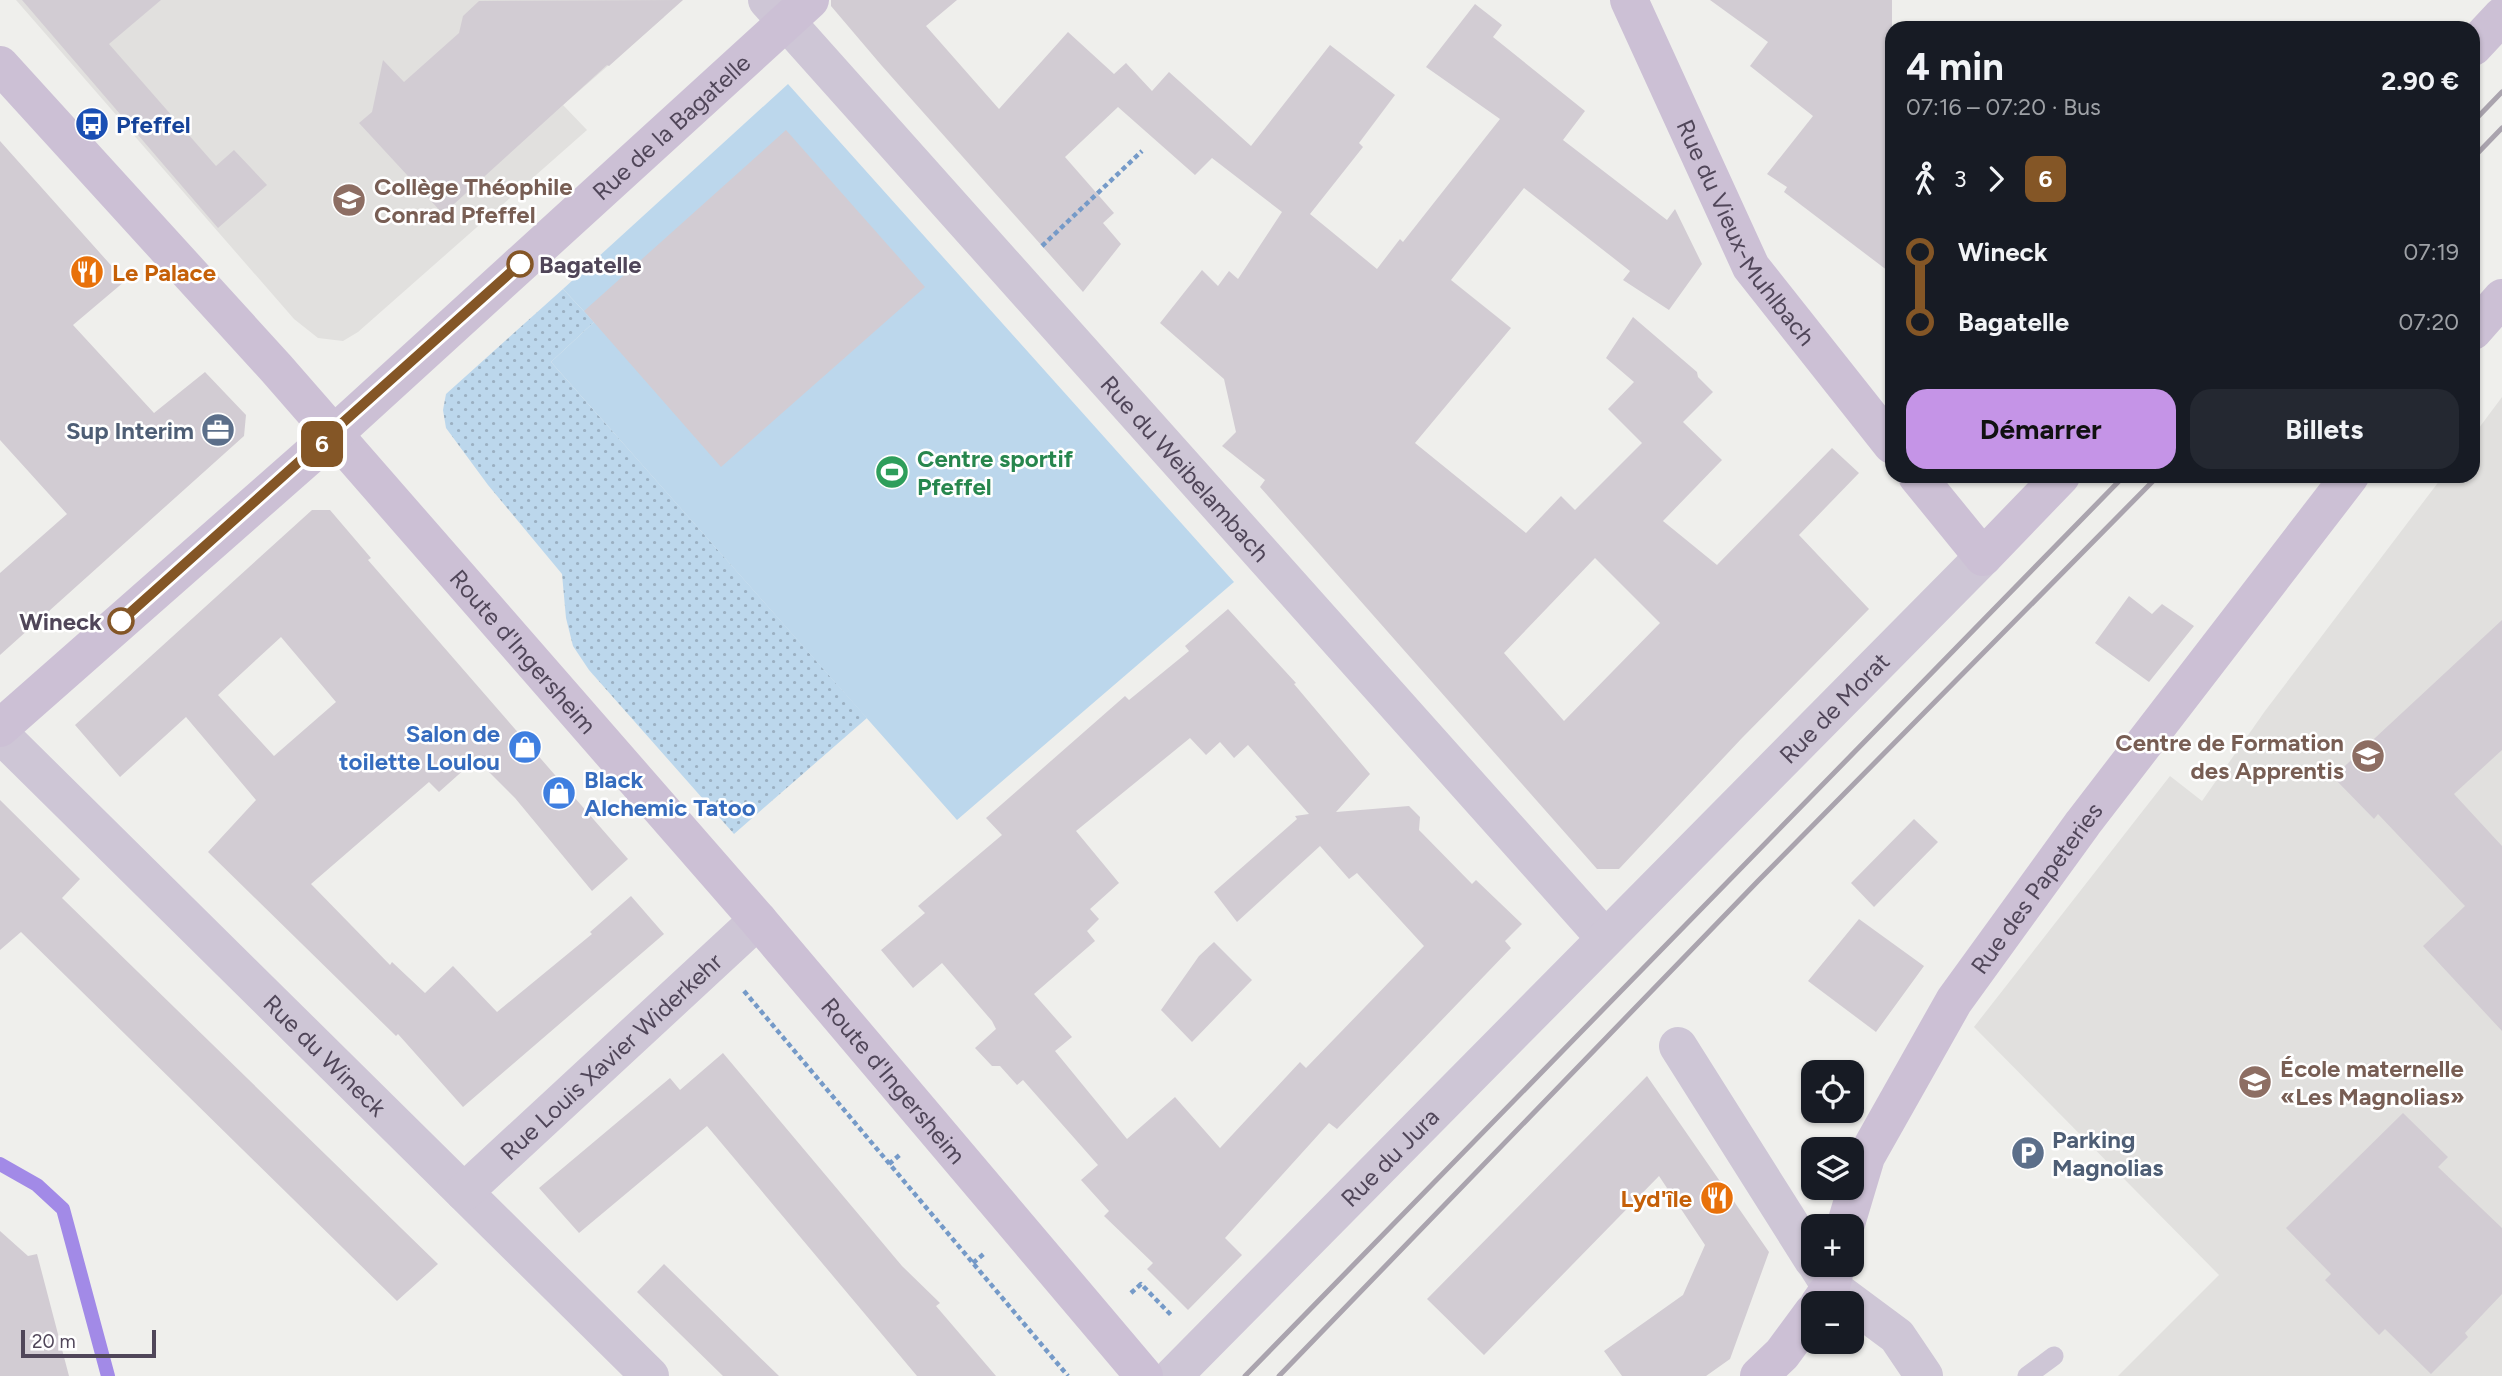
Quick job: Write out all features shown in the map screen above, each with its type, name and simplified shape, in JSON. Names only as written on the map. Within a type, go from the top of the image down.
[{"type":"street","name":"Rue du Vieux-Muhlbach","points":[[1629,0],[1751,267],[1805,340],[1885,437]]},
{"type":"street","name":"Rue du Weibelambach","points":[[788,7],[1013,273],[1605,938]]},
{"type":"street","name":"Rue de la Bagatelle","points":[[0,728],[333,435],[788,7]]},
{"type":"street","points":[[2480,40],[2502,16]]},
{"type":"street","name":"Route d'Ingersheim","points":[[0,65],[333,435],[758,920],[1144,1376]]},
{"type":"street","points":[[2480,323],[2502,298]]},
{"type":"street","points":[[1923,483],[1983,557]]},
{"type":"street","name":"Rue de Morat","points":[[1605,938],[2054,483]]},
{"type":"street","name":"Rue des Papeteries","points":[[1849,1214],[1866,1157],[1954,1001],[2083,822],[2345,483]]},
{"type":"street","name":"Rue du Wineck","points":[[0,734],[650,1376]]},
{"type":"street","name":"Rue Louis Xavier Widerkehr","points":[[464,1192],[758,920]]},
{"type":"street","name":"Rue du Jura","points":[[1173,1376],[1605,938]]},
{"type":"street","points":[[1678,1046],[1821,1282],[1897,1336],[1924,1376]]},
{"type":"street","points":[[1759,1376],[1782,1354],[1821,1282]]},
{"type":"lane","points":[[2027,1376],[2054,1356]]},
{"type":"path","points":[[1013,273],[1142,151]]},
{"type":"path","points":[[717,958],[1068,1376]]},
{"type":"shaded area","name":"Collège Théophile Conrad Pfeffel","points":[[16,0],[679,0],[664,17],[563,105],[587,130],[358,332],[343,341],[318,338],[294,319]]},
{"type":"shaded area","name":"Centre sportif Pfeffel","points":[[788,84],[1234,582],[957,820],[551,362],[594,322],[563,289]]},
{"type":"shaded area","points":[[563,289],[594,322],[551,362],[867,718],[734,834],[589,670],[573,646],[566,618],[562,574],[488,485],[446,428],[443,410],[446,394]]},
{"type":"shaded area","name":"École maternelle «Les Magnolias»","points":[[2502,397],[2502,1376],[2118,1376],[2219,1275],[1974,1027],[2170,776],[2202,801],[2265,711],[2438,483],[2480,483],[2480,427]]},
{"type":"building","points":[[22,0],[161,0],[109,44],[216,166],[234,150],[267,185],[218,228]]},
{"type":"building","points":[[683,0],[443,214],[359,123],[372,112],[383,60],[404,82],[459,33],[463,16],[479,1]]},
{"type":"building","points":[[831,0],[957,0],[926,26],[999,109],[1068,32],[1114,74],[1126,63],[1152,91],[1169,72],[1251,146],[1330,45],[1395,95],[1359,143],[1363,147],[1310,214],[1377,269],[1400,239],[1403,242],[1500,119],[1426,67],[1475,4],[1502,25],[1493,37],[1585,111],[1563,140],[1667,220],[1675,209],[1702,264],[1669,310],[1623,280],[1630,271],[1524,188],[1451,280],[1511,328],[1415,443],[1526,533],[1561,496],[1575,510],[1642,443],[1608,409],[1634,382],[1606,358],[1633,317],[1697,372],[1698,377],[1713,392],[1683,422],[1722,460],[1663,521],[1717,565],[1832,448],[1859,473],[1799,535],[1869,609],[1742,738],[1619,869],[1597,869],[1260,487],[1265,480],[1222,446],[1236,432],[1224,379],[1160,323],[1202,270],[1218,286],[1229,271],[1238,279],[1282,212],[1212,158],[1195,175],[1118,107],[1065,157],[1114,213],[1103,223],[1121,244],[1083,292],[831,6]],"holes":[[[1595,558],[1660,623],[1564,721],[1504,653]]]},
{"type":"building","points":[[1710,0],[1892,0],[1892,21],[1885,21],[1885,269],[1784,192],[1787,187],[1767,174],[1813,116],[1750,66],[1768,42]]},
{"type":"building","points":[[786,130],[925,287],[721,467],[584,311]]},
{"type":"building","points":[[0,141],[125,281],[73,325],[154,413],[205,372],[246,415],[244,436],[0,655],[0,573],[67,514],[0,440]]},
{"type":"building","points":[[312,510],[330,510],[371,558],[368,560],[628,859],[592,891],[515,798],[476,759],[439,792],[429,782],[311,884],[390,965],[392,962],[425,993],[453,966],[497,1012],[592,934],[590,932],[631,896],[664,934],[463,1107],[398,1034],[396,1036],[208,852],[256,800],[186,717],[120,777],[75,725]],"holes":[[[281,637],[336,702],[274,756],[218,695]]]},
{"type":"building","points":[[2129,596],[2152,614],[2162,604],[2194,626],[2149,682],[2095,643]]},
{"type":"building","points":[[1228,609],[1296,683],[1294,684],[1370,774],[1336,812],[1409,806],[1420,817],[1419,830],[1472,884],[1476,880],[1522,924],[1505,941],[1511,948],[1337,1129],[1329,1123],[1225,1238],[1242,1255],[1188,1310],[1147,1269],[1153,1263],[1104,1216],[1109,1211],[1081,1180],[1098,1165],[1023,1080],[1017,1085],[1000,1066],[992,1066],[975,1048],[996,1029],[992,1021],[942,963],[913,988],[881,950],[925,913],[918,906],[1002,835],[986,818],[1125,696],[1129,700],[1189,651],[1185,646]],"holes":[[[1190,738],[1206,755],[1220,742],[1234,758],[1248,745],[1309,814],[1295,816],[1297,819],[1214,892],[1237,922],[1320,846],[1349,879],[1357,873],[1424,946],[1306,1068],[1300,1062],[1220,1148],[1175,1097],[1127,1139],[1055,1051],[1072,1037],[1034,994],[1095,941],[1087,931],[1099,919],[1090,909],[1119,883],[1076,831]]]},
{"type":"building","points":[[2502,620],[2502,750],[2454,794],[2502,846],[2502,1031],[2423,946],[2465,906],[2378,814],[2374,819],[2333,777]]},
{"type":"building","points":[[0,800],[80,879],[62,898],[438,1264],[397,1301],[21,932],[0,950]]},
{"type":"building","points":[[1914,819],[1938,842],[1874,907],[1851,883]]},
{"type":"building","points":[[1859,919],[1924,966],[1876,1032],[1808,981]]},
{"type":"building","points":[[1214,942],[1252,980],[1192,1042],[1161,1010],[1199,956]]},
{"type":"building","points":[[723,1053],[902,1266],[940,1303],[936,1306],[996,1376],[917,1376],[707,1126],[579,1233],[539,1188],[670,1078],[680,1090]]},
{"type":"building","points":[[1647,1076],[1769,1252],[1730,1359],[1706,1376],[1622,1376],[1604,1351],[1683,1295],[1705,1245],[1659,1176],[1484,1355],[1427,1299]]},
{"type":"building","points":[[2403,1113],[2448,1157],[2438,1167],[2502,1228],[2502,1294],[2465,1333],[2468,1337],[2431,1374],[2385,1329],[2379,1335],[2325,1280],[2331,1274],[2286,1228]]},
{"type":"building","points":[[0,1231],[28,1256],[37,1254],[69,1376],[0,1376]]},
{"type":"building","points":[[664,1264],[779,1376],[723,1376],[637,1292]]},
{"type":"waterway","points":[[0,1164],[37,1185],[63,1209],[108,1376]]},
{"type":"railway","points":[[2480,115],[2502,92]]},
{"type":"railway","points":[[2480,151],[2502,128]]},
{"type":"railway","points":[[1245,1376],[2117,483]]},
{"type":"railway","points":[[1279,1376],[1758,881],[2151,483]]},
{"type":"bus line","name":"6","points":[[121,621],[333,435],[520,264]]},
{"type":"place","name":"Pfeffel","points":[[92,124]]},
{"type":"place","name":"Collège Théophile Conrad Pfeffel","points":[[349,200]]},
{"type":"place","name":"Bagatelle","points":[[520,264]]},
{"type":"place","name":"Le Palace","points":[[87,272]]},
{"type":"place","name":"Sup Interim","points":[[218,430]]},
{"type":"place","name":"Centre sportif Pfeffel","points":[[892,472]]},
{"type":"place","name":"Wineck","points":[[121,621]]},
{"type":"place","name":"Salon de toilette Loulou","points":[[525,747]]},
{"type":"place","name":"Centre de Formation des Apprentis","points":[[2368,756]]},
{"type":"place","name":"Black Alchemic Tatoo","points":[[559,793]]},
{"type":"place","name":"École maternelle «Les Magnolias»","points":[[2255,1082]]},
{"type":"place","name":"Parking Magnolias","points":[[2028,1153]]},
{"type":"place","name":"Lyd'île","points":[[1717,1198]]}]
